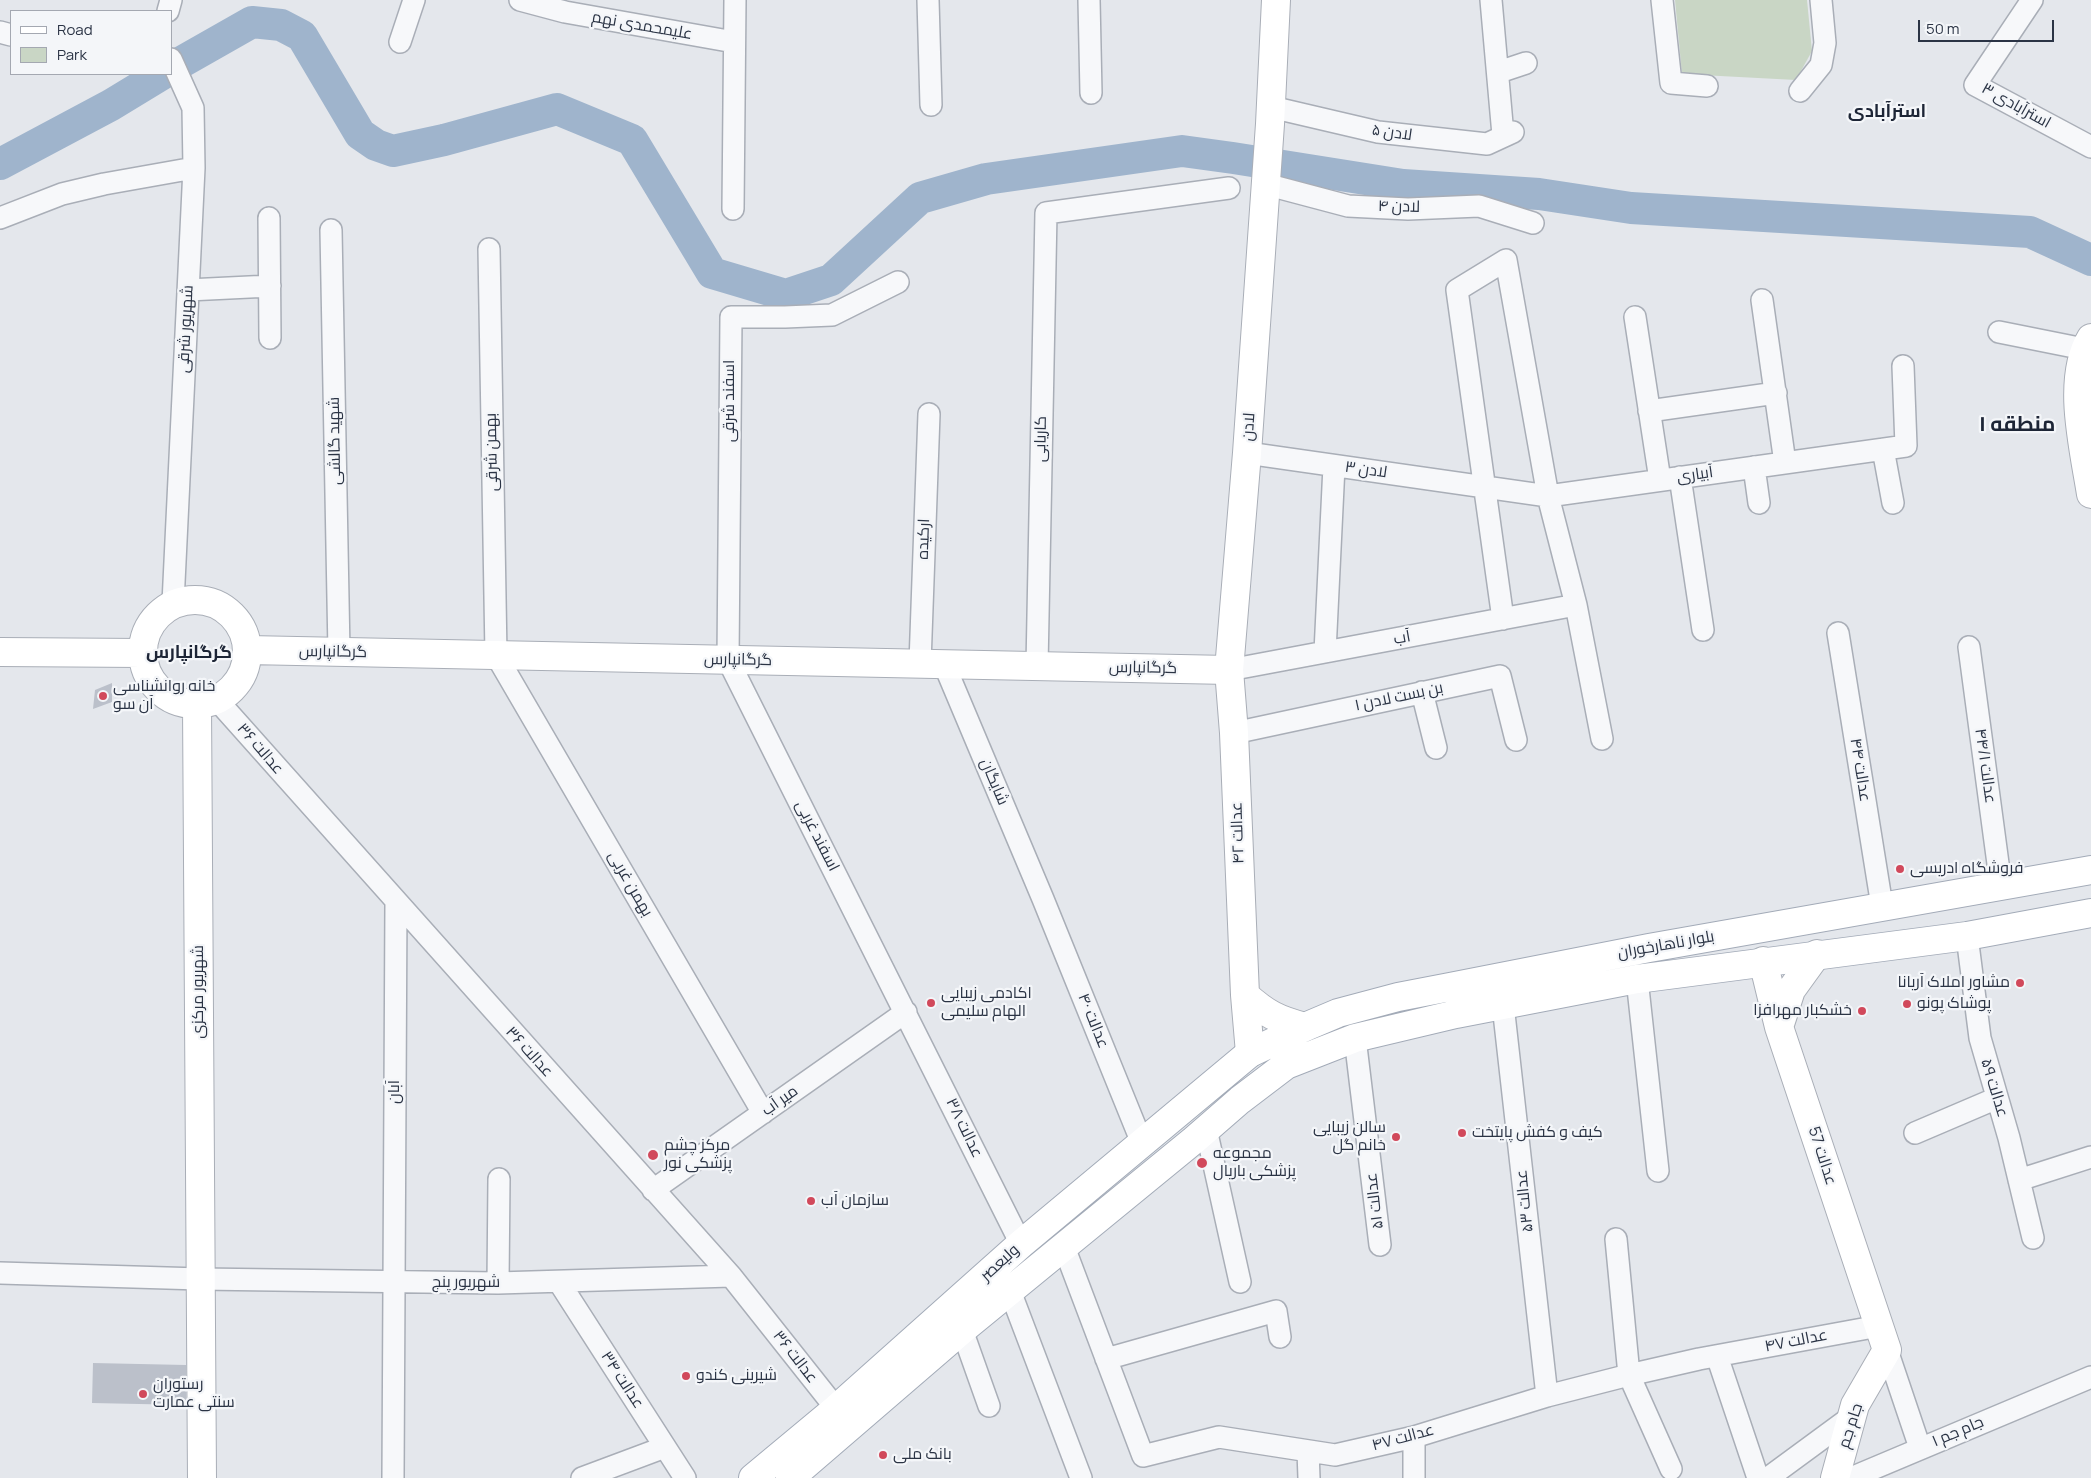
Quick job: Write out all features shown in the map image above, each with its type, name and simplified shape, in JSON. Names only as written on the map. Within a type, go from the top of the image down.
[{"type":"main road","points":[[1270,116],[1276,0]]},
{"type":"main road","name":"لادن","points":[[1229,670],[1247,453],[1270,116]]},
{"type":"main road","points":[[2088,344],[2078,383],[2078,406],[2091,491]]},
{"type":"main road","points":[[193,598],[214,602],[231,613],[243,630],[248,650],[245,670],[234,688],[207,702],[176,701],[159,690],[147,673],[142,653],[145,633],[156,615],[173,603],[193,598]]},
{"type":"main road","name":"گرگانپارس","points":[[248,650],[1229,670]]},
{"type":"main road","points":[[0,652],[142,653]]},
{"type":"main road","name":"عدالت ۴۲","points":[[1229,670],[1234,733],[1245,995],[1250,1053]]},
{"type":"main road","name":"شهریور مرکزی","points":[[202,1478],[200,1279],[207,702]]},
{"type":"main road","name":"بلوار ناهارخوران","points":[[1250,1053],[1338,1013],[1398,997],[1639,950],[2091,870]]},
{"type":"main road","name":"بلوار ناهارخوران","points":[[1286,1066],[1355,1038],[1503,1005],[1637,979],[1763,961],[1967,936],[2091,913]]},
{"type":"main road","name":"عدالت 57","points":[[1757,929],[1779,1027],[1883,1338]]},
{"type":"main road","points":[[1779,1027],[1791,990],[1817,954]]},
{"type":"main road","points":[[1245,995],[1265,1013],[1286,1022],[1306,1027]]},
{"type":"main road","name":"ولیعصر","points":[[790,1478],[843,1418],[1021,1244],[1250,1053]]},
{"type":"main road","name":"ولیعصر","points":[[753,1478],[843,1418],[962,1330],[1240,1100],[1286,1066]]},
{"type":"main road","name":"جام جم","points":[[1835,1478],[1855,1405],[1883,1338]]},
{"type":"street","points":[[400,42],[414,0]]},
{"type":"street","name":"علیمحمدی نهم","points":[[520,0],[567,6],[734,42]]},
{"type":"street","points":[[733,209],[735,0]]},
{"type":"street","points":[[928,0],[931,104]]},
{"type":"street","points":[[1089,0],[1091,93]]},
{"type":"street","points":[[1491,0],[1498,72],[1526,62]]},
{"type":"street","points":[[1662,0],[1671,83],[1707,86]]},
{"type":"street","points":[[1800,90],[1821,65],[1826,43],[1821,0]]},
{"type":"street","name":"استرآبادی ۳","points":[[2032,0],[1975,85],[2091,147]]},
{"type":"street","name":"شهریور شرقی","points":[[172,61],[193,108],[194,168],[173,603]]},
{"type":"street","name":"۵ لادن","points":[[1270,116],[1378,132],[1487,144],[1508,134],[1498,72]]},
{"type":"street","points":[[0,218],[62,194],[104,184],[194,168]]},
{"type":"street","name":"۴ لادن","points":[[1265,184],[1348,206],[1408,209],[1479,206],[1533,223]]},
{"type":"street","name":"کاریابی","points":[[1037,666],[1046,212],[1229,188]]},
{"type":"street","points":[[270,218],[270,338]]},
{"type":"street","name":"شهید گالشی","points":[[331,230],[339,652]]},
{"type":"street","name":"بهمن شرقی","points":[[488,249],[496,655]]},
{"type":"street","points":[[1503,619],[1457,290],[1506,260],[1548,496],[1576,605],[1602,739]]},
{"type":"street","name":"اسفند شرقی","points":[[728,660],[730,316],[785,317],[832,314],[898,282]]},
{"type":"street","points":[[188,290],[270,286]]},
{"type":"street","points":[[1762,300],[1785,463]]},
{"type":"street","points":[[1635,317],[1649,411],[1670,479],[1703,630]]},
{"type":"street","points":[[1999,332],[2088,344]]},
{"type":"street","name":"آبیاری","points":[[1484,486],[1548,496],[1906,446],[1903,366]]},
{"type":"street","points":[[1649,411],[1776,393]]},
{"type":"street","name":"ارکیده","points":[[929,414],[932,664]]},
{"type":"street","points":[[1883,449],[1893,503]]},
{"type":"street","name":"۳ لادن","points":[[1247,453],[1484,486]]},
{"type":"street","points":[[1325,652],[1334,466]]},
{"type":"street","points":[[1754,467],[1759,503]]},
{"type":"street","name":"آب","points":[[1229,670],[1576,605]]},
{"type":"street","name":"۴۴ عدالت","points":[[1838,633],[1882,906]]},
{"type":"street","name":"۴۴/۱ عدالت","points":[[1969,647],[2001,886]]},
{"type":"street","name":"بهمن غربی","points":[[496,655],[763,1113]]},
{"type":"street","name":"اسفند غربی","points":[[728,660],[906,1012]]},
{"type":"street","name":"شایگان","points":[[932,664],[1043,899]]},
{"type":"street","name":"۱ بن بست لادن","points":[[1234,733],[1500,676],[1516,740]]},
{"type":"street","points":[[1422,692],[1436,748]]},
{"type":"street","name":"عدالت ۳۶","points":[[207,702],[396,902],[731,1276],[843,1418]]},
{"type":"street","name":"عدالت ۴۰","points":[[1043,899],[1142,1143]]},
{"type":"street","name":"آبان","points":[[393,1478],[396,902]]},
{"type":"street","name":"عدالت ۵۹","points":[[1967,936],[1980,1038],[2033,1238]]},
{"type":"street","points":[[1637,979],[1658,1171]]},
{"type":"street","name":"عدالت ۵۳","points":[[1503,1005],[1547,1396]]},
{"type":"street","name":"میر آب","points":[[653,1190],[906,1012]]},
{"type":"street","name":"عدالت ۳۸","points":[[906,1012],[1021,1244]]},
{"type":"street","name":"عدالت ۵۱","points":[[1355,1038],[1380,1245]]},
{"type":"street","points":[[1915,1133],[1997,1098]]},
{"type":"street","points":[[1206,1129],[1240,1282]]},
{"type":"street","points":[[2019,1180],[2091,1157]]},
{"type":"street","points":[[498,1179],[498,1283]]},
{"type":"street","points":[[1616,1239],[1629,1375],[1670,1469]]},
{"type":"street","name":"عدالت ۴۷","points":[[1064,1247],[1143,1456],[1219,1437],[1335,1455],[1414,1437],[1547,1396],[1629,1375],[1716,1356],[1883,1338]]},
{"type":"street","name":"شهریور پنج","points":[[0,1273],[394,1283],[559,1282],[731,1276]]},
{"type":"street","name":"عدالت ۳۴","points":[[559,1282],[685,1478]]},
{"type":"street","points":[[1010,1291],[1081,1478]]},
{"type":"street","points":[[1106,1358],[1276,1311],[1280,1337]]},
{"type":"street","points":[[962,1330],[988,1406]]},
{"type":"street","name":"۱ جام جم","points":[[1883,1338],[1920,1448],[2091,1377]]},
{"type":"street","points":[[1716,1356],[1758,1478]]},
{"type":"street","points":[[1768,1478],[1851,1418]]},
{"type":"street","points":[[1414,1437],[1414,1478]]},
{"type":"street","points":[[582,1478],[665,1448]]},
{"type":"street","points":[[1851,1478],[1920,1448]]},
{"type":"street","points":[[1308,1451],[1309,1478]]},
{"type":"green space","points":[[1675,0],[1807,0],[1812,51],[1796,80],[1682,74]]},
{"type":"building","name":"خانه روانشناسی آن سو","points":[[112,683],[112,702],[93,709],[95,690]]},
{"type":"building","name":"رستوران سنتی عمارت","points":[[93,1363],[186,1365],[186,1405],[92,1403]]},
{"type":"waterway","points":[[172,67],[252,22],[281,25],[302,36],[360,134],[376,145],[393,151],[444,140],[557,109],[632,140],[712,273],[786,295],[831,280],[920,198],[986,179],[1182,151],[1403,185],[1539,194],[1631,208],[2030,232],[2091,260]]},
{"type":"waterway","points":[[0,164],[111,105],[160,75]]},
{"type":"place","name":"خانه روانشناسی آن سو","points":[[103,696]]},
{"type":"place","name":"فروشگاه ادریسی","points":[[1900,869]]},
{"type":"place","name":"مشاور املاک آریانا","points":[[2020,983]]},
{"type":"place","name":"اکادمی زیبایی الهام سلیمی","points":[[931,1003]]},
{"type":"place","name":"پوشاک پونو","points":[[1907,1004]]},
{"type":"place","name":"خشكبار مهرافزا","points":[[1862,1011]]},
{"type":"place","name":"کیف و کفش پایتخت","points":[[1462,1133]]},
{"type":"place","name":"سالن زیبایی خانم گل","points":[[1396,1137]]},
{"type":"place","name":"مرکز چشم پزشکی نور","points":[[653,1155]]},
{"type":"place","name":"مجموعه پزشکی باریال","points":[[1202,1163]]},
{"type":"place","name":"سازمان آب","points":[[811,1201]]},
{"type":"place","name":"شیرینی کندو","points":[[686,1376]]},
{"type":"place","name":"رستوران سنتی عمارت","points":[[143,1394]]},
{"type":"place","name":"بانک ملی","points":[[883,1455]]},
{"type":"district","name":"استرآبادی","points":[[1887,112]]},
{"type":"district","name":"منطقه ۱","points":[[2017,425]]},
{"type":"district","name":"گرگانپارس","points":[[189,653]]}]
